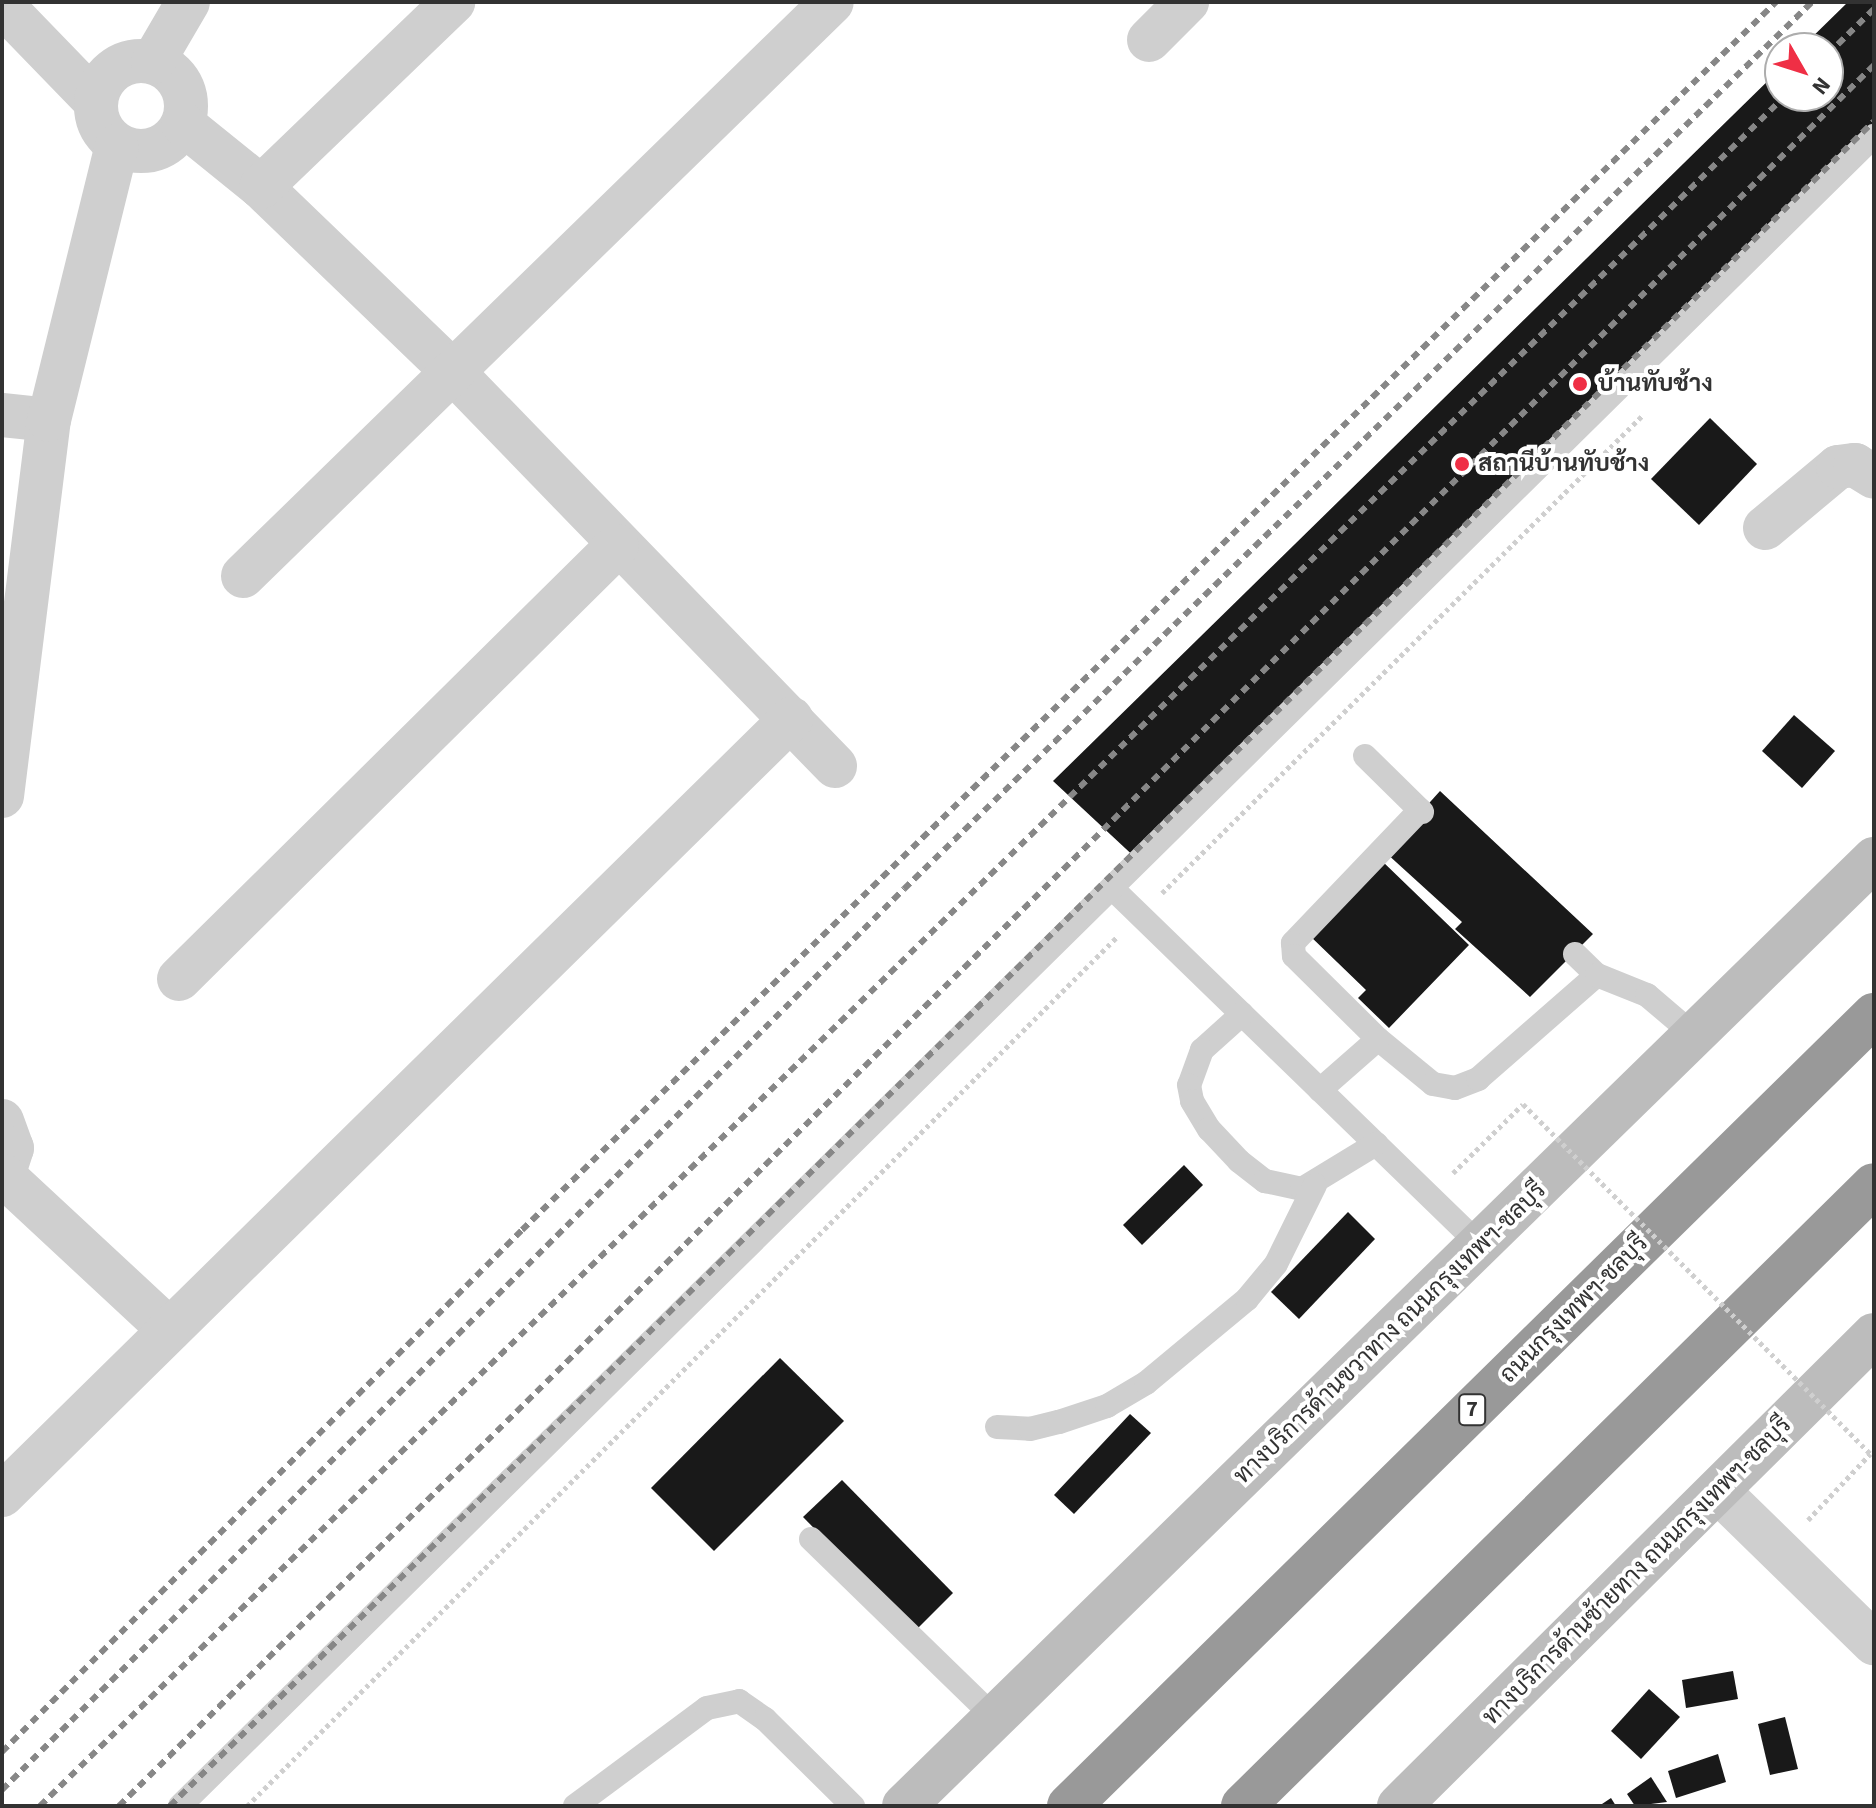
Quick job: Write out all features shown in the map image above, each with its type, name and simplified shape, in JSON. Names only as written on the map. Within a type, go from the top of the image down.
[{"type":"highway","name":"ถนนกรุงเทพฯ-ชลบุรี","points":[[1069,1806],[1874,1015]]},
{"type":"highway","points":[[1243,1806],[1874,1185]]},
{"type":"main road","name":"ทางบริการด้านขวาทาง ถนนกรุงเทพฯ-ชลบุรี","points":[[904,1806],[1874,859]]},
{"type":"main road","name":"ทางบริการด้านซ้ายทาง ถนนกรุงเทพฯ-ชลบุรี","points":[[1399,1806],[1874,1335]]},
{"type":"street","points":[[153,62],[188,2]]},
{"type":"street","points":[[261,187],[453,2]]},
{"type":"street","points":[[243,576],[455,374],[832,2]]},
{"type":"street","points":[[1149,40],[1187,2]]},
{"type":"street","points":[[10,32],[95,101]]},
{"type":"street","points":[[127,62],[153,62],[174,75],[186,98],[183,124],[167,145],[142,153],[117,146],[99,127],[95,101],[105,77],[127,62]]},
{"type":"street","points":[[183,124],[261,187],[455,374],[617,546],[835,766]]},
{"type":"street","points":[[2,796],[4,738],[49,420],[117,146]]},
{"type":"street","points":[[2,415],[49,420]]},
{"type":"street","points":[[1765,528],[1838,467],[1855,465],[1874,477]]},
{"type":"street","points":[[179,979],[617,546]]},
{"type":"street","points":[[2,1495],[791,719]]},
{"type":"street","points":[[2,1121],[12,1148],[3,1178],[170,1330]]},
{"type":"street","points":[[1718,1491],[1781,1548],[1874,1643]]},
{"type":"lane","points":[[180,1806],[1114,890],[1874,136]]},
{"type":"lane","points":[[1365,756],[1421,811],[1293,943],[1294,956],[1378,1039],[1433,1084],[1455,1088],[1478,1079],[1597,975]]},
{"type":"lane","points":[[1114,890],[1480,1245]]},
{"type":"lane","points":[[1575,954],[1597,975],[1647,995],[1694,1035]]},
{"type":"lane","points":[[1242,1014],[1194,1064],[1192,1101],[1209,1129],[1265,1181],[1284,1188],[1315,1185],[1376,1144]]},
{"type":"lane","points":[[1320,1090],[1378,1039]]},
{"type":"lane","points":[[997,1427],[1030,1429],[1059,1422],[1107,1406],[1146,1383],[1247,1299],[1276,1264],[1315,1185]]},
{"type":"lane","points":[[811,1539],[995,1718]]},
{"type":"lane","points":[[575,1806],[707,1708],[739,1701],[765,1719],[853,1806]]},
{"type":"path","points":[[247,1806],[1648,410]]},
{"type":"path","points":[[1430,1196],[1523,1104],[1870,1454],[1781,1548]]},
{"type":"building","name":"สถานีบ้านทับช้าง","points":[[1848,2],[1874,2],[1874,147],[1140,862],[1053,781],[1764,85],[1764,112],[1844,112],[1844,32],[1817,32]]},
{"type":"building","points":[[1710,418],[1757,464],[1699,525],[1651,479]]},
{"type":"building","points":[[1794,715],[1835,751],[1802,788],[1762,751]]},
{"type":"building","points":[[1440,791],[1593,934],[1530,997],[1455,929],[1462,922],[1385,852]]},
{"type":"building","points":[[1381,860],[1469,945],[1389,1028],[1358,998],[1366,990],[1308,934]]},
{"type":"building","points":[[1184,1165],[1203,1185],[1142,1245],[1123,1225]]},
{"type":"building","points":[[1348,1212],[1375,1239],[1299,1319],[1271,1292]]},
{"type":"building","points":[[780,1358],[844,1421],[714,1551],[651,1488]]},
{"type":"building","points":[[1130,1414],[1151,1433],[1074,1514],[1054,1495]]},
{"type":"building","points":[[842,1480],[953,1593],[915,1631],[803,1517]]},
{"type":"building","points":[[1733,1671],[1738,1699],[1686,1708],[1682,1680]]},
{"type":"building","points":[[1649,1689],[1680,1717],[1641,1759],[1611,1731]]},
{"type":"building","points":[[1785,1717],[1798,1769],[1770,1775],[1758,1724]]},
{"type":"building","points":[[1718,1754],[1726,1782],[1676,1798],[1668,1771]]},
{"type":"building","points":[[1651,1777],[1667,1802],[1635,1806],[1627,1794]]},
{"type":"building","points":[[1611,1798],[1616,1806],[1599,1806]]},
{"type":"railway","points":[[2,1752],[522,1230],[1776,2]]},
{"type":"railway","points":[[2,1790],[904,889],[1812,2]]},
{"type":"railway","points":[[1844,38],[1874,9]]},
{"type":"railway","points":[[119,1806],[1874,65]]},
{"type":"railway","points":[[40,1806],[1769,112]]},
{"type":"railway","points":[[170,1806],[1874,121]]},
{"type":"place","name":"บ้านทับช้าง","points":[[1580,384]]},
{"type":"place","name":"สถานีบ้านทับช้าง","points":[[1462,464]]}]
